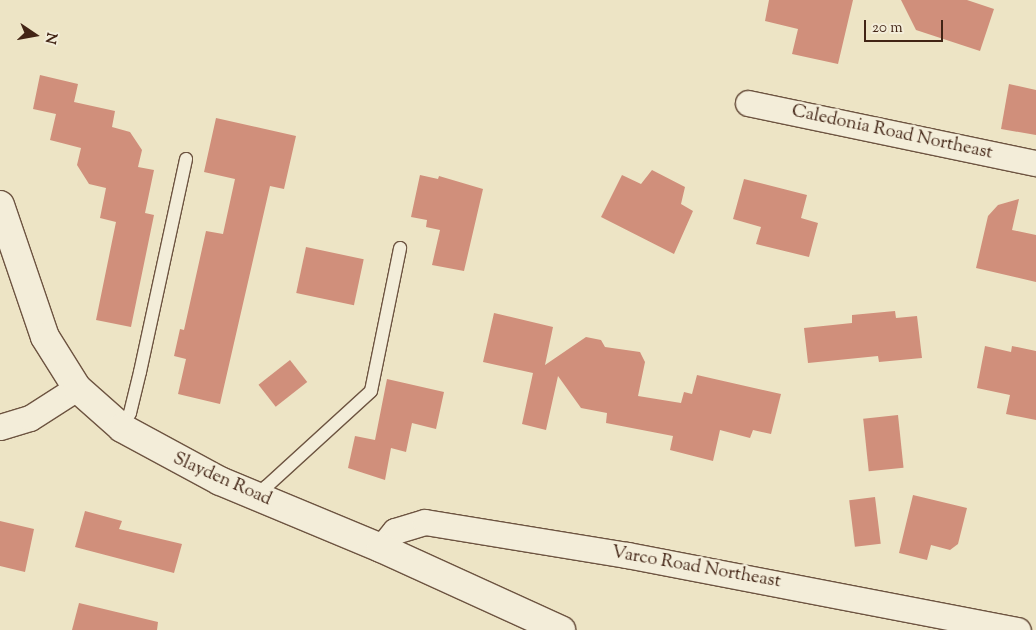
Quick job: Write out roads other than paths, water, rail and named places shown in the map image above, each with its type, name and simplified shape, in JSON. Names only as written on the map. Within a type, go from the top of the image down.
[{"type":"street","name":"Caledonia Road Northeast","points":[[748,103],[1036,163]]},
{"type":"street","name":"Slayden Road","points":[[0,205],[45,337],[77,388],[122,428],[183,464],[381,548],[562,630]]},
{"type":"street","points":[[0,427],[30,418],[77,388]]},
{"type":"street","name":"Varco Road Northeast","points":[[381,548],[395,531],[425,522],[627,555],[1018,630]]},
{"type":"lane","points":[[122,428],[130,413],[140,372],[186,159]]},
{"type":"lane","points":[[262,499],[266,487],[371,391],[400,248]]}]
